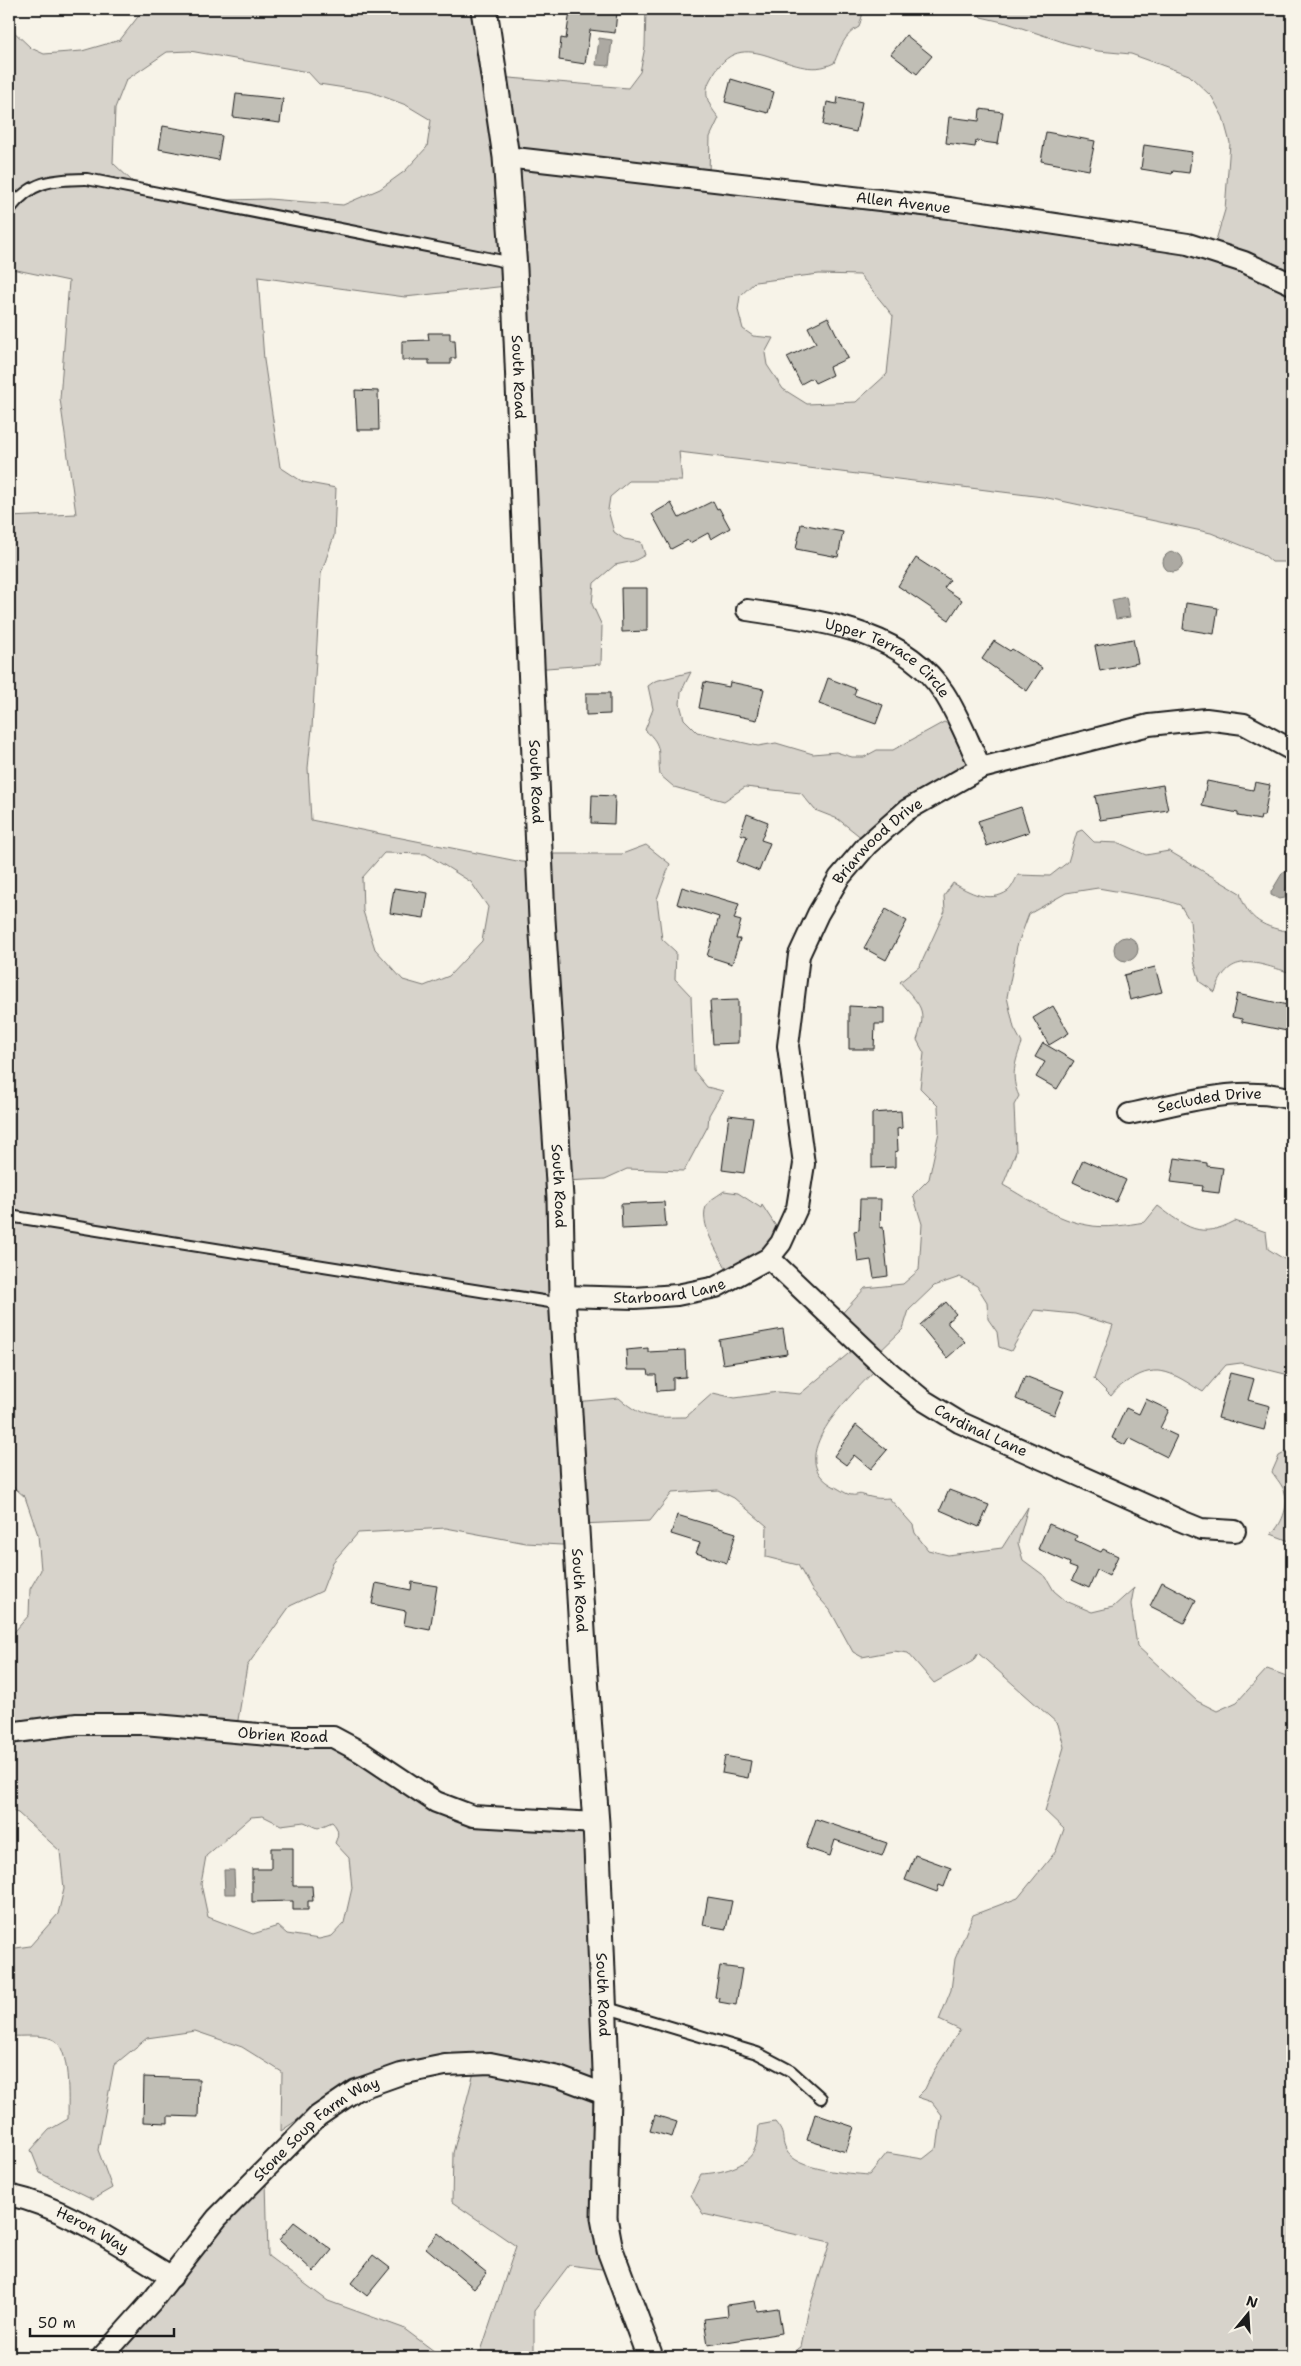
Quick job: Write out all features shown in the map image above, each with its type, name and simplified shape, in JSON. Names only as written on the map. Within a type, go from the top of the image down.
[{"type":"street","name":"South Road","points":[[484,9],[506,157],[514,263],[542,919],[560,1198],[563,1300],[584,1664],[596,1824],[607,2095],[604,2218],[610,2250],[650,2357]]},
{"type":"street","name":"Allen Avenue","points":[[506,157],[949,208],[1188,244],[1244,262],[1292,284]]},
{"type":"street","name":"Upper Terrace Circle","points":[[747,610],[810,620],[864,634],[897,648],[921,665],[944,693],[981,768]]},
{"type":"street","name":"Briarwood Drive","points":[[769,1258],[781,1242],[797,1208],[804,1164],[788,1046],[799,955],[818,914],[839,878],[867,845],[907,810],[981,768],[1149,725],[1206,719],[1244,724],[1292,750]]},
{"type":"street","name":"Secluded Drive","points":[[1129,1114],[1238,1094],[1278,1095],[1292,1099]]},
{"type":"street","name":"Starboard Lane","points":[[563,1300],[635,1298],[677,1294],[716,1287],[769,1258]]},
{"type":"street","name":"Cardinal Lane","points":[[769,1258],[888,1371],[923,1400],[958,1422],[1179,1520],[1201,1528],[1235,1531]]},
{"type":"street","name":"Obrien Road","points":[[9,1733],[77,1724],[144,1724],[292,1737],[333,1738],[361,1752],[436,1802],[473,1816],[596,1824]]},
{"type":"street","name":"Stone Soup Farm Way","points":[[102,2357],[172,2277],[217,2218],[318,2116],[356,2090],[401,2074],[444,2065],[490,2063],[559,2077],[607,2095]]},
{"type":"street","name":"Heron Way","points":[[9,2195],[46,2205],[72,2218],[172,2277]]},
{"type":"lane","points":[[9,210],[32,186],[54,180],[87,180],[514,263]]},
{"type":"lane","points":[[9,1216],[563,1300]]},
{"type":"lane","points":[[603,2007],[757,2053],[791,2071],[821,2098]]},
{"type":"shaded area","points":[[144,9],[486,9],[498,77],[628,88],[640,72],[645,47],[646,9],[864,9],[859,27],[846,38],[834,63],[817,68],[800,66],[752,52],[737,53],[723,62],[710,80],[707,91],[710,105],[719,118],[710,137],[709,174],[1214,247],[1225,210],[1230,143],[1223,117],[1212,97],[1189,75],[1131,54],[1098,51],[981,17],[975,9],[1292,9],[1292,267],[1290,274],[1292,279],[1292,562],[1272,562],[1263,554],[1211,533],[1043,497],[679,452],[682,481],[629,481],[610,497],[608,510],[614,532],[624,539],[641,542],[645,555],[634,561],[615,565],[594,583],[592,604],[602,626],[601,664],[533,669],[516,285],[405,297],[258,277],[264,360],[280,467],[303,482],[336,488],[334,536],[321,574],[308,768],[311,820],[522,862],[538,863],[546,854],[622,854],[646,845],[670,864],[657,899],[662,939],[676,952],[675,979],[691,996],[694,1071],[707,1087],[723,1091],[709,1115],[708,1126],[684,1171],[627,1169],[605,1179],[565,1181],[574,1402],[619,1398],[636,1411],[650,1416],[686,1417],[713,1393],[735,1398],[778,1392],[800,1394],[854,1349],[837,1319],[865,1288],[903,1284],[919,1270],[922,1224],[913,1195],[929,1179],[939,1132],[938,1106],[920,1088],[924,1053],[917,1040],[922,1014],[917,1002],[900,982],[920,966],[945,911],[944,896],[953,883],[986,897],[1001,895],[1008,891],[1018,875],[1050,876],[1068,862],[1077,832],[1082,830],[1094,842],[1119,843],[1146,855],[1169,851],[1240,893],[1247,910],[1258,921],[1273,928],[1292,932],[1292,973],[1256,963],[1237,964],[1228,969],[1221,978],[1215,992],[1200,982],[1194,961],[1190,921],[1180,905],[1161,899],[1098,888],[1066,893],[1029,914],[1017,946],[1007,997],[1014,1028],[1022,1043],[1014,1070],[1016,1089],[1019,1096],[1014,1105],[1016,1152],[1003,1185],[1054,1214],[1087,1225],[1108,1227],[1145,1222],[1158,1206],[1185,1225],[1194,1228],[1212,1230],[1235,1221],[1266,1232],[1268,1249],[1292,1264],[1292,1378],[1289,1375],[1241,1363],[1226,1365],[1203,1392],[1178,1377],[1162,1371],[1154,1371],[1128,1381],[1111,1396],[1094,1379],[1113,1325],[1075,1314],[1034,1310],[1011,1351],[999,1347],[997,1332],[988,1319],[987,1302],[977,1286],[960,1277],[934,1286],[909,1310],[903,1329],[873,1358],[875,1370],[851,1395],[826,1427],[817,1444],[815,1460],[820,1475],[846,1493],[850,1495],[862,1494],[876,1498],[889,1498],[913,1525],[915,1533],[928,1550],[948,1555],[1002,1548],[1028,1507],[1018,1543],[1023,1560],[1046,1577],[1054,1591],[1066,1601],[1092,1612],[1113,1607],[1134,1588],[1131,1604],[1137,1646],[1197,1701],[1217,1711],[1237,1702],[1267,1669],[1292,1678],[1292,2357],[786,2357],[801,2347],[808,2313],[830,2242],[703,2214],[691,2195],[701,2174],[724,2171],[740,2165],[751,2155],[756,2145],[759,2125],[775,2122],[781,2131],[784,2146],[792,2157],[812,2167],[836,2172],[869,2175],[887,2153],[923,2159],[937,2148],[942,2115],[932,2102],[917,2097],[925,2089],[933,2072],[960,2030],[939,2020],[951,1990],[955,1959],[973,1915],[1018,1898],[1056,1851],[1064,1829],[1045,1811],[1064,1747],[1058,1724],[978,1653],[973,1661],[934,1683],[908,1653],[894,1651],[862,1657],[853,1652],[830,1610],[812,1590],[798,1565],[766,1557],[767,1526],[734,1498],[718,1490],[672,1493],[650,1521],[580,1524],[579,1546],[526,1543],[446,1528],[358,1533],[333,1562],[322,1591],[290,1606],[247,1666],[236,1732],[290,1736],[350,1752],[433,1809],[595,1820],[618,2271],[569,2265],[534,2311],[534,2357],[479,2357],[516,2246],[452,2202],[453,2153],[478,2057],[346,2087],[281,2131],[282,2072],[242,2047],[195,2031],[147,2038],[114,2065],[98,2150],[112,2188],[93,2199],[40,2173],[31,2150],[49,2130],[68,2119],[68,2087],[63,2052],[58,2043],[52,2039],[42,2037],[9,2036],[9,1949],[30,1946],[58,1914],[64,1889],[60,1851],[18,1813],[9,1810],[9,1638],[29,1615],[30,1589],[41,1570],[38,1535],[25,1497],[9,1483],[9,517],[76,514],[60,399],[69,281],[12,269],[9,274],[9,27],[31,48],[44,54],[82,51],[120,40]],"holes":[[[190,51],[308,72],[319,84],[371,92],[406,105],[431,120],[427,147],[405,171],[380,189],[343,205],[269,199],[187,201],[134,183],[113,163],[115,108],[126,80],[167,52]],[[819,274],[860,275],[893,316],[887,374],[856,402],[807,404],[783,389],[767,365],[765,353],[773,338],[753,336],[743,329],[738,310],[740,296],[755,282]],[[384,853],[426,854],[471,882],[488,907],[482,941],[449,976],[424,986],[403,980],[375,949],[363,911],[362,878]],[[263,1816],[281,1825],[304,1822],[318,1828],[332,1822],[336,1827],[338,1834],[335,1843],[349,1858],[352,1888],[344,1923],[332,1936],[319,1939],[287,1934],[278,1926],[253,1934],[208,1917],[201,1884],[206,1856],[251,1817]]]},
{"type":"shaded area","points":[[599,38],[612,40],[609,66],[596,65]]},
{"type":"shaded area","points":[[1169,552],[1177,552],[1183,558],[1183,566],[1177,572],[1169,572],[1163,566],[1163,558]]},
{"type":"shaded area","points":[[1126,597],[1130,617],[1116,619],[1112,600]]},
{"type":"shaded area","points":[[691,672],[681,692],[680,704],[684,719],[697,732],[758,746],[776,743],[813,754],[836,752],[852,757],[864,757],[877,750],[893,750],[944,722],[948,724],[971,772],[867,842],[838,819],[815,810],[801,793],[745,787],[724,801],[674,787],[660,775],[659,750],[655,741],[645,730],[653,709],[648,686],[655,681]]},
{"type":"shaded area","points":[[1283,872],[1287,872],[1292,877],[1286,889],[1285,898],[1279,899],[1271,895],[1271,892]]},
{"type":"shaded area","points":[[1126,937],[1135,940],[1138,949],[1135,958],[1126,961],[1117,958],[1114,949],[1117,940]]},
{"type":"shaded area","points":[[724,1191],[738,1193],[761,1208],[762,1205],[783,1237],[730,1275],[711,1240],[705,1220],[705,1211],[708,1203]]},
{"type":"shaded area","points":[[1292,1449],[1292,1542],[1271,1534],[1281,1521],[1286,1504],[1284,1490],[1272,1472],[1279,1456]]},
{"type":"shaded area","points":[[224,1870],[234,1870],[235,1894],[225,1894]]},
{"type":"shaded area","points":[[266,2181],[268,2256],[328,2301],[403,2328],[442,2357],[101,2357],[173,2271]]},
{"type":"building","points":[[578,9],[617,11],[615,33],[590,30],[585,64],[559,60],[561,38],[566,39],[570,11],[578,12]]},
{"type":"building","points":[[906,35],[932,56],[917,74],[891,54]]},
{"type":"building","points":[[731,79],[774,92],[768,113],[725,102]]},
{"type":"building","points":[[236,94],[283,99],[280,123],[233,117]]},
{"type":"building","points":[[838,97],[862,102],[856,132],[823,125],[827,102],[837,104]]},
{"type":"building","points":[[980,109],[1003,112],[998,144],[976,141],[975,147],[946,143],[949,117],[979,121]]},
{"type":"building","points":[[163,126],[222,136],[218,160],[159,149]]},
{"type":"building","points":[[1046,132],[1095,141],[1089,170],[1041,161]]},
{"type":"building","points":[[1144,145],[1192,152],[1189,173],[1173,171],[1172,174],[1141,169]]},
{"type":"building","points":[[828,317],[848,358],[829,367],[832,375],[815,383],[812,378],[801,384],[787,357],[816,343],[808,327]]},
{"type":"building","points":[[428,333],[450,333],[450,340],[455,340],[456,358],[451,358],[451,364],[429,364],[429,360],[402,360],[402,341],[429,340]]},
{"type":"building","points":[[355,390],[378,391],[379,430],[357,430]]},
{"type":"building","points":[[713,501],[730,528],[711,539],[708,533],[690,543],[688,540],[671,549],[652,514],[671,503],[679,518]]},
{"type":"building","points":[[801,524],[843,532],[838,557],[796,549]]},
{"type":"building","points":[[916,558],[950,580],[944,588],[962,600],[949,620],[898,586]]},
{"type":"building","points":[[621,588],[647,588],[647,631],[622,632]]},
{"type":"building","points":[[1186,603],[1218,608],[1214,634],[1183,629]]},
{"type":"building","points":[[1133,639],[1138,663],[1100,671],[1095,646]]},
{"type":"building","points":[[994,641],[1010,651],[1012,649],[1042,668],[1027,691],[982,659]]},
{"type":"building","points":[[828,678],[856,689],[854,695],[883,705],[876,724],[819,704]]},
{"type":"building","points":[[704,682],[729,687],[730,682],[764,689],[757,720],[699,708]]},
{"type":"building","points":[[586,693],[610,693],[610,714],[586,715]]},
{"type":"building","points":[[1207,781],[1253,790],[1255,782],[1270,785],[1264,816],[1261,816],[1260,820],[1238,816],[1238,813],[1202,806]]},
{"type":"building","points":[[1163,785],[1168,810],[1100,820],[1095,796]]},
{"type":"building","points":[[592,795],[615,796],[614,824],[591,823]]},
{"type":"building","points":[[1021,807],[1029,832],[987,846],[978,821]]},
{"type":"building","points":[[747,814],[768,822],[761,840],[770,843],[759,871],[737,862],[747,836],[740,834]]},
{"type":"building","points":[[682,887],[739,904],[734,919],[741,921],[736,939],[740,939],[732,964],[707,956],[719,917],[677,904]]},
{"type":"building","points":[[394,888],[428,893],[424,918],[390,913]]},
{"type":"building","points":[[886,909],[907,921],[886,960],[864,948]]},
{"type":"building","points":[[1155,967],[1162,992],[1130,1000],[1124,975]]},
{"type":"building","points":[[1237,994],[1292,1006],[1292,1032],[1242,1022],[1242,1019],[1232,1017]]},
{"type":"building","points":[[738,1000],[738,1043],[713,1044],[710,1001]]},
{"type":"building","points":[[849,1006],[884,1008],[884,1024],[875,1024],[874,1049],[849,1049]]},
{"type":"building","points":[[1053,1006],[1069,1033],[1049,1045],[1033,1018]]},
{"type":"building","points":[[1043,1043],[1074,1061],[1057,1089],[1036,1077],[1045,1062],[1035,1057]]},
{"type":"building","points":[[901,1111],[902,1128],[897,1129],[898,1151],[895,1152],[895,1167],[872,1168],[872,1113]]},
{"type":"building","points":[[729,1115],[753,1118],[744,1173],[722,1170]]},
{"type":"building","points":[[1175,1158],[1207,1163],[1207,1166],[1223,1168],[1219,1193],[1202,1191],[1203,1186],[1171,1182]]},
{"type":"building","points":[[1083,1160],[1126,1180],[1116,1202],[1073,1182]]},
{"type":"building","points":[[860,1199],[881,1199],[880,1228],[883,1227],[888,1276],[874,1278],[871,1260],[858,1262],[854,1231],[859,1230]]},
{"type":"building","points":[[664,1202],[666,1227],[622,1229],[621,1204]]},
{"type":"building","points":[[946,1302],[956,1314],[948,1321],[948,1324],[965,1342],[947,1358],[920,1325]]},
{"type":"building","points":[[783,1329],[787,1354],[723,1364],[719,1340]]},
{"type":"building","points":[[648,1348],[648,1352],[685,1350],[686,1377],[673,1378],[673,1390],[657,1391],[656,1375],[649,1375],[648,1370],[627,1370],[626,1350]]},
{"type":"building","points":[[1230,1373],[1254,1379],[1248,1400],[1270,1406],[1264,1430],[1218,1418]]},
{"type":"building","points":[[1025,1376],[1064,1391],[1054,1415],[1016,1399]]},
{"type":"building","points":[[1146,1399],[1169,1410],[1160,1428],[1177,1436],[1167,1457],[1129,1438],[1125,1445],[1112,1438],[1126,1408],[1139,1414]]},
{"type":"building","points":[[856,1425],[887,1450],[871,1469],[854,1455],[846,1465],[834,1456]]},
{"type":"building","points":[[949,1490],[989,1505],[979,1527],[940,1510]]},
{"type":"building","points":[[677,1515],[736,1533],[727,1563],[696,1553],[700,1543],[671,1534]]},
{"type":"building","points":[[1049,1524],[1077,1536],[1075,1540],[1101,1552],[1103,1549],[1118,1556],[1109,1576],[1097,1570],[1089,1588],[1072,1580],[1077,1569],[1069,1566],[1070,1563],[1038,1549]]},
{"type":"building","points":[[412,1582],[437,1586],[430,1630],[404,1625],[406,1611],[372,1604],[376,1583],[411,1590]]},
{"type":"building","points":[[1162,1582],[1196,1600],[1184,1623],[1150,1606]]},
{"type":"building","points":[[725,1756],[751,1761],[748,1778],[722,1773]]},
{"type":"building","points":[[816,1819],[887,1843],[882,1856],[835,1840],[830,1856],[806,1848]]},
{"type":"building","points":[[271,1848],[293,1848],[293,1886],[312,1886],[313,1901],[308,1901],[308,1910],[293,1910],[293,1901],[252,1902],[252,1869],[271,1869]]},
{"type":"building","points":[[915,1855],[951,1868],[944,1887],[939,1885],[937,1892],[905,1880]]},
{"type":"building","points":[[708,1897],[732,1901],[726,1929],[703,1925]]},
{"type":"building","points":[[720,1966],[742,1969],[736,2005],[719,2002],[720,1998],[715,1997]]},
{"type":"building","points":[[144,2077],[199,2079],[198,2117],[168,2116],[168,2123],[143,2122]]},
{"type":"building","points":[[815,2114],[854,2127],[846,2152],[807,2140]]},
{"type":"building","points":[[655,2115],[677,2122],[672,2137],[650,2131]]},
{"type":"building","points":[[294,2222],[332,2250],[314,2272],[279,2240]]},
{"type":"building","points":[[438,2233],[487,2273],[474,2288],[426,2248]]},
{"type":"building","points":[[373,2255],[390,2268],[367,2296],[351,2283]]},
{"type":"building","points":[[755,2301],[757,2311],[778,2308],[782,2333],[708,2345],[704,2319],[728,2316],[727,2305]]}]
